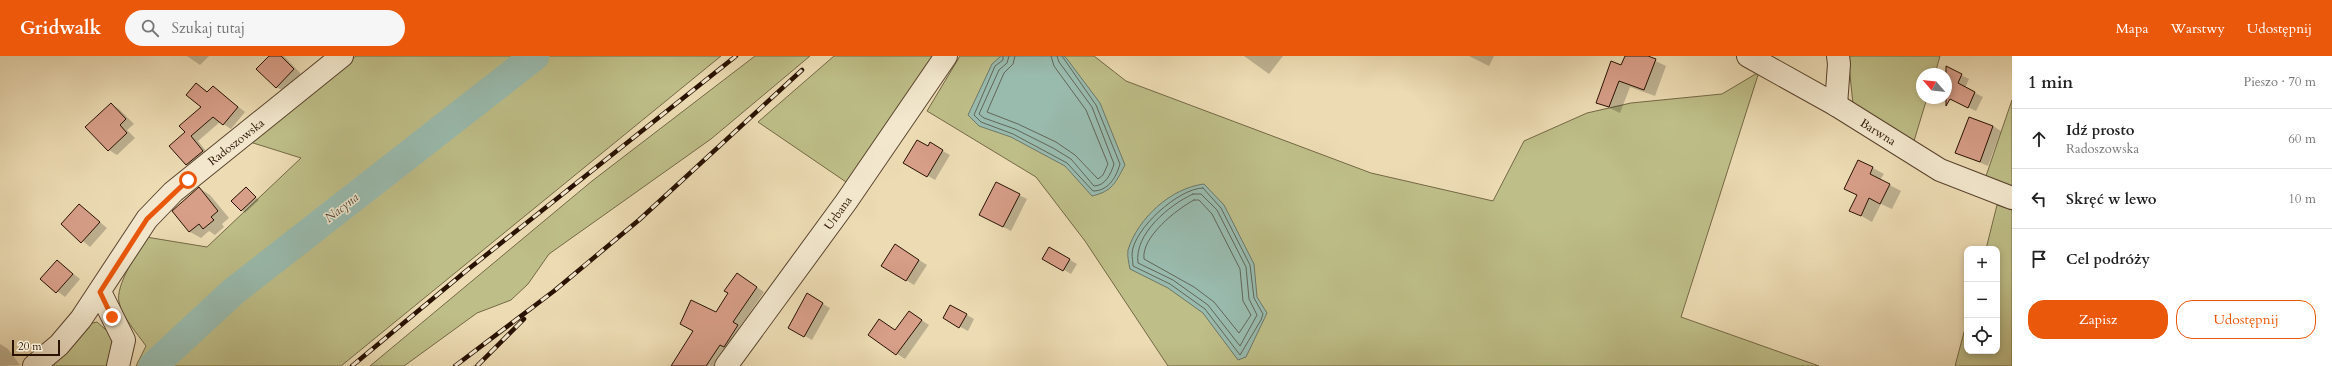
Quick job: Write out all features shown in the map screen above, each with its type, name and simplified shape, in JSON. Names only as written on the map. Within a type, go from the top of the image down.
[{"type":"street","name":"Radoszowska","points":[[34,366],[59,345],[100,292],[147,219],[173,192],[342,56]]},
{"type":"street","name":"Urbana","points":[[726,366],[846,202],[946,56]]},
{"type":"street","name":"Barwna","points":[[1748,56],[1836,106],[1940,170],[2012,198]]},
{"type":"street","points":[[1836,106],[1839,64],[1838,56]]},
{"type":"street","points":[[100,292],[124,340],[118,366]]},
{"type":"green space","points":[[356,56],[526,56],[234,281],[149,366],[136,366],[146,346],[123,313],[119,302],[119,295],[120,287],[128,269],[146,237],[207,247],[301,158],[250,142]]},
{"type":"green space","points":[[542,56],[721,56],[341,366],[159,366],[382,182]]},
{"type":"green space","points":[[755,56],[810,56],[711,139],[549,254],[528,284],[511,300],[477,313],[404,366],[370,366],[592,181]]},
{"type":"green space","points":[[834,56],[935,56],[849,184],[758,122]]},
{"type":"green space","points":[[960,56],[1094,56],[1126,81],[1371,173],[1493,201],[1524,141],[1587,113],[1631,103],[1722,94],[1759,72],[1681,317],[1819,366],[1168,366],[1085,241],[1036,177],[927,111]]},
{"type":"green space","points":[[1848,56],[1940,56],[1937,68],[1916,68],[1916,104],[1925,104],[1914,141],[1853,104]]},
{"type":"green space","points":[[2012,100],[2012,191],[1985,179]]},
{"type":"green space","points":[[1997,205],[2012,210],[2012,366],[1955,366],[1964,332],[1964,354],[2000,354],[2000,246],[1987,246]]},
{"type":"green space","points":[[97,322],[113,336],[110,360],[106,366],[47,366],[88,324]]},
{"type":"water","points":[[1001,56],[1064,56],[1067,59],[1100,103],[1125,165],[1116,181],[1109,189],[1105,192],[1092,196],[1065,166],[1011,137],[979,126],[968,115],[992,64]]},
{"type":"water","points":[[1204,184],[1224,205],[1254,264],[1257,297],[1267,313],[1246,357],[1238,360],[1203,313],[1168,288],[1130,269],[1129,265],[1128,250],[1133,238],[1139,227],[1157,206],[1180,192]]},
{"type":"building","points":[[269,56],[281,56],[294,69],[276,88],[256,69]]},
{"type":"building","points":[[1625,56],[1648,56],[1656,59],[1644,90],[1619,81],[1609,107],[1596,103],[1611,61],[1621,65]]},
{"type":"building","points":[[1952,69],[1962,74],[1958,83],[1975,92],[1968,108],[1952,100]]},
{"type":"building","points":[[196,83],[207,92],[213,86],[238,107],[223,125],[213,117],[191,136],[203,151],[186,165],[169,146],[185,132],[179,126],[201,107],[186,95]]},
{"type":"building","points":[[111,103],[126,119],[120,125],[127,133],[108,151],[85,127]]},
{"type":"building","points":[[1969,117],[1993,126],[1980,162],[1955,153]]},
{"type":"building","points":[[917,140],[928,146],[930,142],[943,150],[927,177],[903,163]]},
{"type":"building","points":[[1858,160],[1873,167],[1870,174],[1890,184],[1880,204],[1869,198],[1861,216],[1849,211],[1857,195],[1844,189]]},
{"type":"building","points":[[996,182],[1020,194],[1003,227],[979,215]]},
{"type":"building","points":[[199,187],[218,211],[211,217],[214,220],[203,229],[199,224],[189,232],[172,211]]},
{"type":"building","points":[[246,187],[256,197],[241,211],[231,201]]},
{"type":"building","points":[[79,204],[100,222],[81,243],[61,224]]},
{"type":"building","points":[[895,244],[919,260],[906,281],[881,266]]},
{"type":"building","points":[[1049,247],[1070,259],[1063,271],[1042,259]]},
{"type":"building","points":[[57,260],[73,274],[56,293],[40,279]]},
{"type":"building","points":[[737,273],[757,287],[733,322],[738,325],[724,347],[720,345],[706,366],[671,366],[693,331],[680,324],[691,300],[716,312],[728,293],[724,291]]},
{"type":"building","points":[[807,293],[823,303],[804,337],[788,328]]},
{"type":"building","points":[[950,305],[967,314],[959,328],[943,318]]},
{"type":"building","points":[[909,311],[922,320],[896,355],[868,335],[879,319],[895,330]]},
{"type":"waterway","name":"Nacyna","points":[[153,366],[234,291],[535,56]]},
{"type":"railway","points":[[352,366],[466,271],[736,56]]},
{"type":"railway","points":[[455,366],[554,291],[639,220],[802,70]]},
{"type":"railway","points":[[477,366],[524,319]]},
{"type":"route","points":[[112,317],[100,292],[147,219],[173,192],[188,180]]}]
